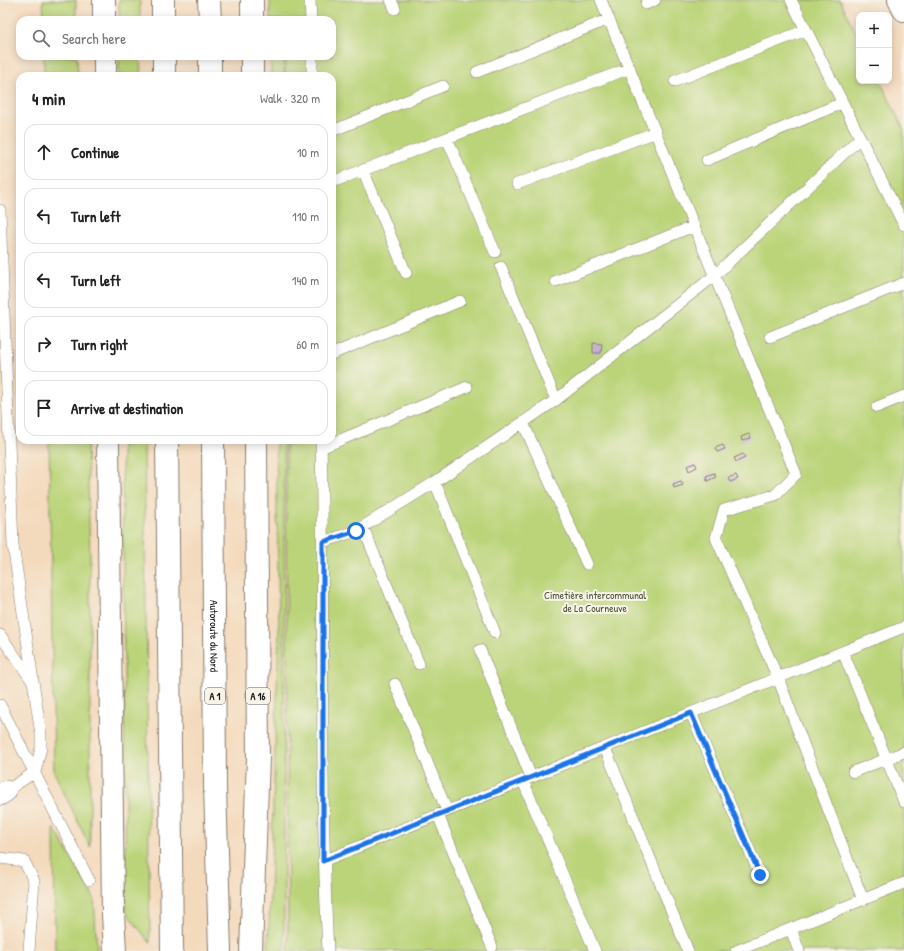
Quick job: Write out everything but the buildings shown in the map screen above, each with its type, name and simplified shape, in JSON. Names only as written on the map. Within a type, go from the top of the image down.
[{"type":"main road","points":[[104,0],[104,16]]},
{"type":"main road","points":[[163,0],[163,16]]},
{"type":"main road","points":[[210,0],[210,16]]},
{"type":"main road","points":[[252,0],[252,16]]},
{"type":"main road","points":[[899,0],[904,10]]},
{"type":"main road","points":[[105,60],[105,72]]},
{"type":"main road","points":[[164,60],[164,72]]},
{"type":"main road","points":[[210,60],[210,72]]},
{"type":"main road","points":[[252,60],[252,72]]},
{"type":"main road","points":[[108,444],[113,914],[115,951]]},
{"type":"main road","points":[[167,444],[172,951]]},
{"type":"main road","name":"Autoroute du Nord","points":[[213,444],[215,787],[220,951]]},
{"type":"main road","name":"A 16","points":[[251,951],[258,758],[256,444]]},
{"type":"lane","points":[[310,0],[311,16]]},
{"type":"lane","points":[[601,0],[796,474],[774,495],[724,510],[716,538],[778,678],[862,900]]},
{"type":"lane","points":[[791,0],[904,225]]},
{"type":"lane","points":[[477,72],[609,19]]},
{"type":"lane","points":[[675,81],[806,30]]},
{"type":"lane","points":[[312,60],[312,72]]},
{"type":"lane","points":[[336,180],[630,68]]},
{"type":"lane","points":[[336,129],[443,86]]},
{"type":"lane","points":[[707,160],[842,103]]},
{"type":"lane","points":[[517,184],[656,132]]},
{"type":"lane","points":[[447,138],[494,252]]},
{"type":"lane","points":[[323,542],[356,531],[363,527],[435,482],[556,400],[714,276],[860,138]]},
{"type":"lane","points":[[363,170],[406,273]]},
{"type":"lane","points":[[0,210],[5,444],[13,545],[35,684],[41,734],[41,748],[35,772],[3,793]]},
{"type":"lane","points":[[556,281],[694,226]]},
{"type":"lane","points":[[501,267],[556,400]]},
{"type":"lane","points":[[770,337],[904,282]]},
{"type":"lane","points":[[336,352],[460,301]]},
{"type":"lane","points":[[336,438],[467,387]]},
{"type":"lane","points":[[877,407],[904,396]]},
{"type":"lane","points":[[523,423],[587,564]]},
{"type":"lane","points":[[321,444],[323,542],[323,861],[328,951]]},
{"type":"lane","points":[[435,482],[495,633]]},
{"type":"lane","points":[[363,527],[419,664]]},
{"type":"lane","points":[[323,861],[904,627]]},
{"type":"lane","points":[[0,635],[35,684]]},
{"type":"lane","points":[[480,650],[527,779],[595,951]]},
{"type":"lane","points":[[842,652],[904,802]]},
{"type":"lane","points":[[395,684],[492,947]]},
{"type":"lane","points":[[0,705],[89,880]]},
{"type":"lane","points":[[691,713],[760,875]]},
{"type":"lane","points":[[605,748],[688,951]]},
{"type":"lane","points":[[853,772],[904,752]]},
{"type":"lane","points":[[0,858],[24,861],[34,881],[29,951]]},
{"type":"lane","points":[[736,951],[904,884]]},
{"type":"lane","points":[[791,929],[799,951]]},
{"type":"green space","points":[[43,0],[76,0],[76,16],[44,16]]},
{"type":"green space","points":[[119,0],[140,0],[140,16],[119,16]]},
{"type":"green space","name":"Cimetière intercommunal de La Courneuve","points":[[270,0],[840,0],[856,33],[856,84],[881,84],[904,130],[904,951],[288,951],[286,444],[336,444],[336,72],[285,72],[285,60],[336,60],[336,16],[270,16]]},
{"type":"green space","points":[[44,60],[77,60],[78,72],[44,72]]},
{"type":"green space","points":[[119,60],[140,60],[141,72],[119,72]]},
{"type":"green space","name":"Cimetière intercommunal de La Courneuve","points":[[271,60],[285,60],[284,72],[271,72]]},
{"type":"green space","points":[[49,444],[87,444],[90,559],[90,847],[54,772]]},
{"type":"green space","points":[[122,444],[144,444],[150,943],[126,912]]},
{"type":"green space","points":[[276,444],[284,444],[284,951],[268,951],[279,632]]},
{"type":"green space","points":[[54,828],[94,898],[97,951],[55,951]]},
{"type":"route","points":[[356,531],[323,542],[323,861],[691,713],[760,875]]}]
